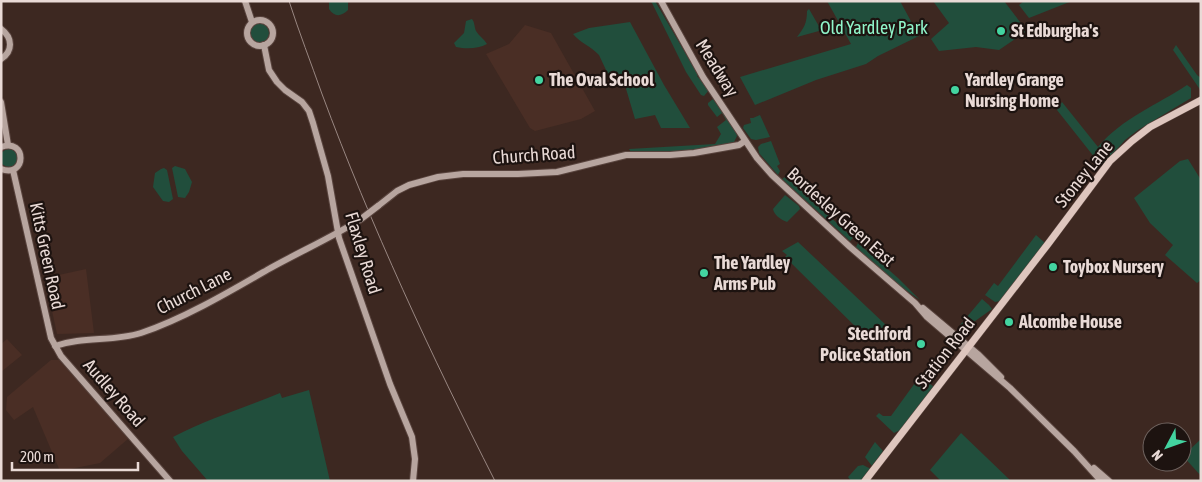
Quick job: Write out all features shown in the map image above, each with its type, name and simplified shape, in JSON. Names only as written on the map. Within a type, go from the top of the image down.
[{"type":"main road","name":"Stoney Lane","points":[[1048,244],[1120,150],[1150,127],[1201,100]]},
{"type":"main road","name":"Station Road","points":[[865,481],[1048,244]]},
{"type":"street","points":[[244,1],[252,22]]},
{"type":"street","name":"Meadway","points":[[661,1],[690,56],[751,149]]},
{"type":"street","points":[[265,21],[271,27],[272,38],[264,45],[255,45],[248,38],[247,29],[252,22],[265,21]]},
{"type":"street","points":[[1,29],[8,36],[10,44],[8,53],[1,60]]},
{"type":"street","name":"Flaxley Road","points":[[264,45],[269,70],[277,82],[302,102],[309,111],[328,176],[338,234],[387,375],[412,437],[415,459],[414,481]]},
{"type":"street","points":[[1,102],[5,146],[15,147],[20,154],[20,163],[13,170],[1,169]]},
{"type":"street","name":"Church Road","points":[[338,234],[362,219],[397,191],[409,185],[438,177],[463,174],[557,172],[626,155],[694,153],[739,145],[745,141]]},
{"type":"street","name":"Bordesley Green East","points":[[751,149],[772,176],[786,190],[915,303],[927,317],[997,371],[1010,388]]},
{"type":"street","name":"Kitts Green Road","points":[[13,170],[48,331],[55,346]]},
{"type":"street","name":"Church Lane","points":[[55,346],[67,342],[126,337],[150,330],[338,234]]},
{"type":"street","name":"Audley Road","points":[[55,346],[61,356],[170,481]]},
{"type":"street","name":"Bordesley Green East","points":[[967,349],[1109,481]]},
{"type":"street","name":"Bordesley Green East","points":[[1074,450],[1101,481]]},
{"type":"shaded area","name":"The Oval School","points":[[525,25],[551,33],[595,111],[581,119],[535,131],[530,128],[486,54],[509,44]]},
{"type":"shaded area","points":[[86,269],[94,333],[57,334],[45,278]]},
{"type":"shaded area","points":[[7,339],[22,355],[1,372],[1,344]]},
{"type":"shaded area","points":[[51,360],[59,360],[129,438],[100,463],[60,471],[33,407],[14,420],[6,410],[7,397]]},
{"type":"green space","points":[[329,1],[348,1],[348,10],[340,15],[335,15],[329,9]]},
{"type":"green space","points":[[649,1],[655,1],[697,76],[709,90],[704,96],[701,95],[686,72],[652,3]]},
{"type":"green space","name":"Old Yardley Park","points":[[827,1],[900,1],[919,36],[866,64],[816,80],[755,105],[740,77],[851,44]]},
{"type":"green space","points":[[933,1],[1004,1],[1027,31],[999,50],[976,47],[939,51],[931,39],[949,23]]},
{"type":"green space","points":[[1024,1],[1072,1],[1029,18],[1019,5]]},
{"type":"green space","points":[[809,9],[820,28],[819,31],[797,37],[805,25]]},
{"type":"green space","points":[[472,19],[476,31],[487,44],[472,48],[456,47],[454,43],[464,33],[466,21]]},
{"type":"green space","points":[[630,22],[690,128],[661,128],[655,115],[635,119],[624,82],[613,85],[599,55],[573,34],[589,28]]},
{"type":"green space","points":[[259,23],[266,26],[269,33],[266,40],[259,43],[252,40],[249,33],[252,26]]},
{"type":"green space","points":[[1176,45],[1201,78],[1201,91],[1173,50]]},
{"type":"green space","points":[[1187,85],[1191,88],[1191,98],[1138,130],[1125,140],[1103,165],[1095,158],[1057,110],[1062,102],[1098,147],[1107,137],[1129,120]]},
{"type":"green space","points":[[713,99],[735,130],[737,136],[734,142],[693,150],[664,153],[631,152],[629,149],[715,144],[721,134],[717,127],[726,120],[722,113],[717,117],[708,105]]},
{"type":"green space","points":[[760,115],[770,137],[756,140],[751,139],[743,128],[744,125],[751,123],[750,118]]},
{"type":"green space","points":[[771,141],[780,164],[777,166],[780,171],[778,175],[759,153],[758,147],[761,144]]},
{"type":"green space","points":[[9,149],[15,152],[18,158],[15,164],[9,167],[3,164],[0,158],[3,152]]},
{"type":"green space","points":[[1188,159],[1201,180],[1201,280],[1197,283],[1165,255],[1173,245],[1150,223],[1134,198],[1180,161]]},
{"type":"green space","points":[[175,166],[185,169],[192,182],[185,198],[178,197],[172,168]]},
{"type":"green space","points":[[164,168],[167,170],[173,199],[169,202],[163,201],[153,187],[155,173]]},
{"type":"green space","points":[[785,177],[853,238],[850,241],[782,179]]},
{"type":"green space","points":[[785,195],[799,206],[800,209],[787,222],[778,217],[773,209]]},
{"type":"green space","points":[[1036,235],[1045,243],[1000,301],[995,302],[985,295],[994,283],[998,286]]},
{"type":"green space","points":[[798,242],[887,326],[869,340],[785,257],[787,255],[782,251]]},
{"type":"green space","points":[[858,243],[920,300],[894,282],[856,247]]},
{"type":"green space","points":[[982,299],[992,309],[964,329],[960,325]]},
{"type":"green space","points":[[920,376],[934,387],[900,430],[894,433],[876,416],[879,413],[883,416],[891,416]]},
{"type":"green space","points":[[309,390],[330,481],[208,481],[182,451],[173,437],[212,419],[280,393],[282,398]]},
{"type":"green space","points":[[961,433],[1011,481],[941,481],[930,470]]},
{"type":"green space","points":[[1201,439],[1201,476],[1192,466],[1192,448]]},
{"type":"green space","points":[[875,442],[883,451],[872,466],[865,457]]},
{"type":"green space","points":[[863,465],[871,469],[861,481],[851,481],[848,477],[858,466]]},
{"type":"railway","points":[[289,1],[322,94],[381,241],[425,338],[495,481]]},
{"type":"place","name":"St Edburgha's","points":[[1001,31]]},
{"type":"place","name":"The Oval School","points":[[539,80]]},
{"type":"place","name":"Yardley Grange Nursing Home","points":[[955,90]]},
{"type":"place","name":"Toybox Nursery","points":[[1053,267]]},
{"type":"place","name":"The Yardley Arms Pub","points":[[704,273]]},
{"type":"place","name":"Alcombe House","points":[[1009,322]]},
{"type":"place","name":"Stechford Police Station","points":[[921,344]]}]
